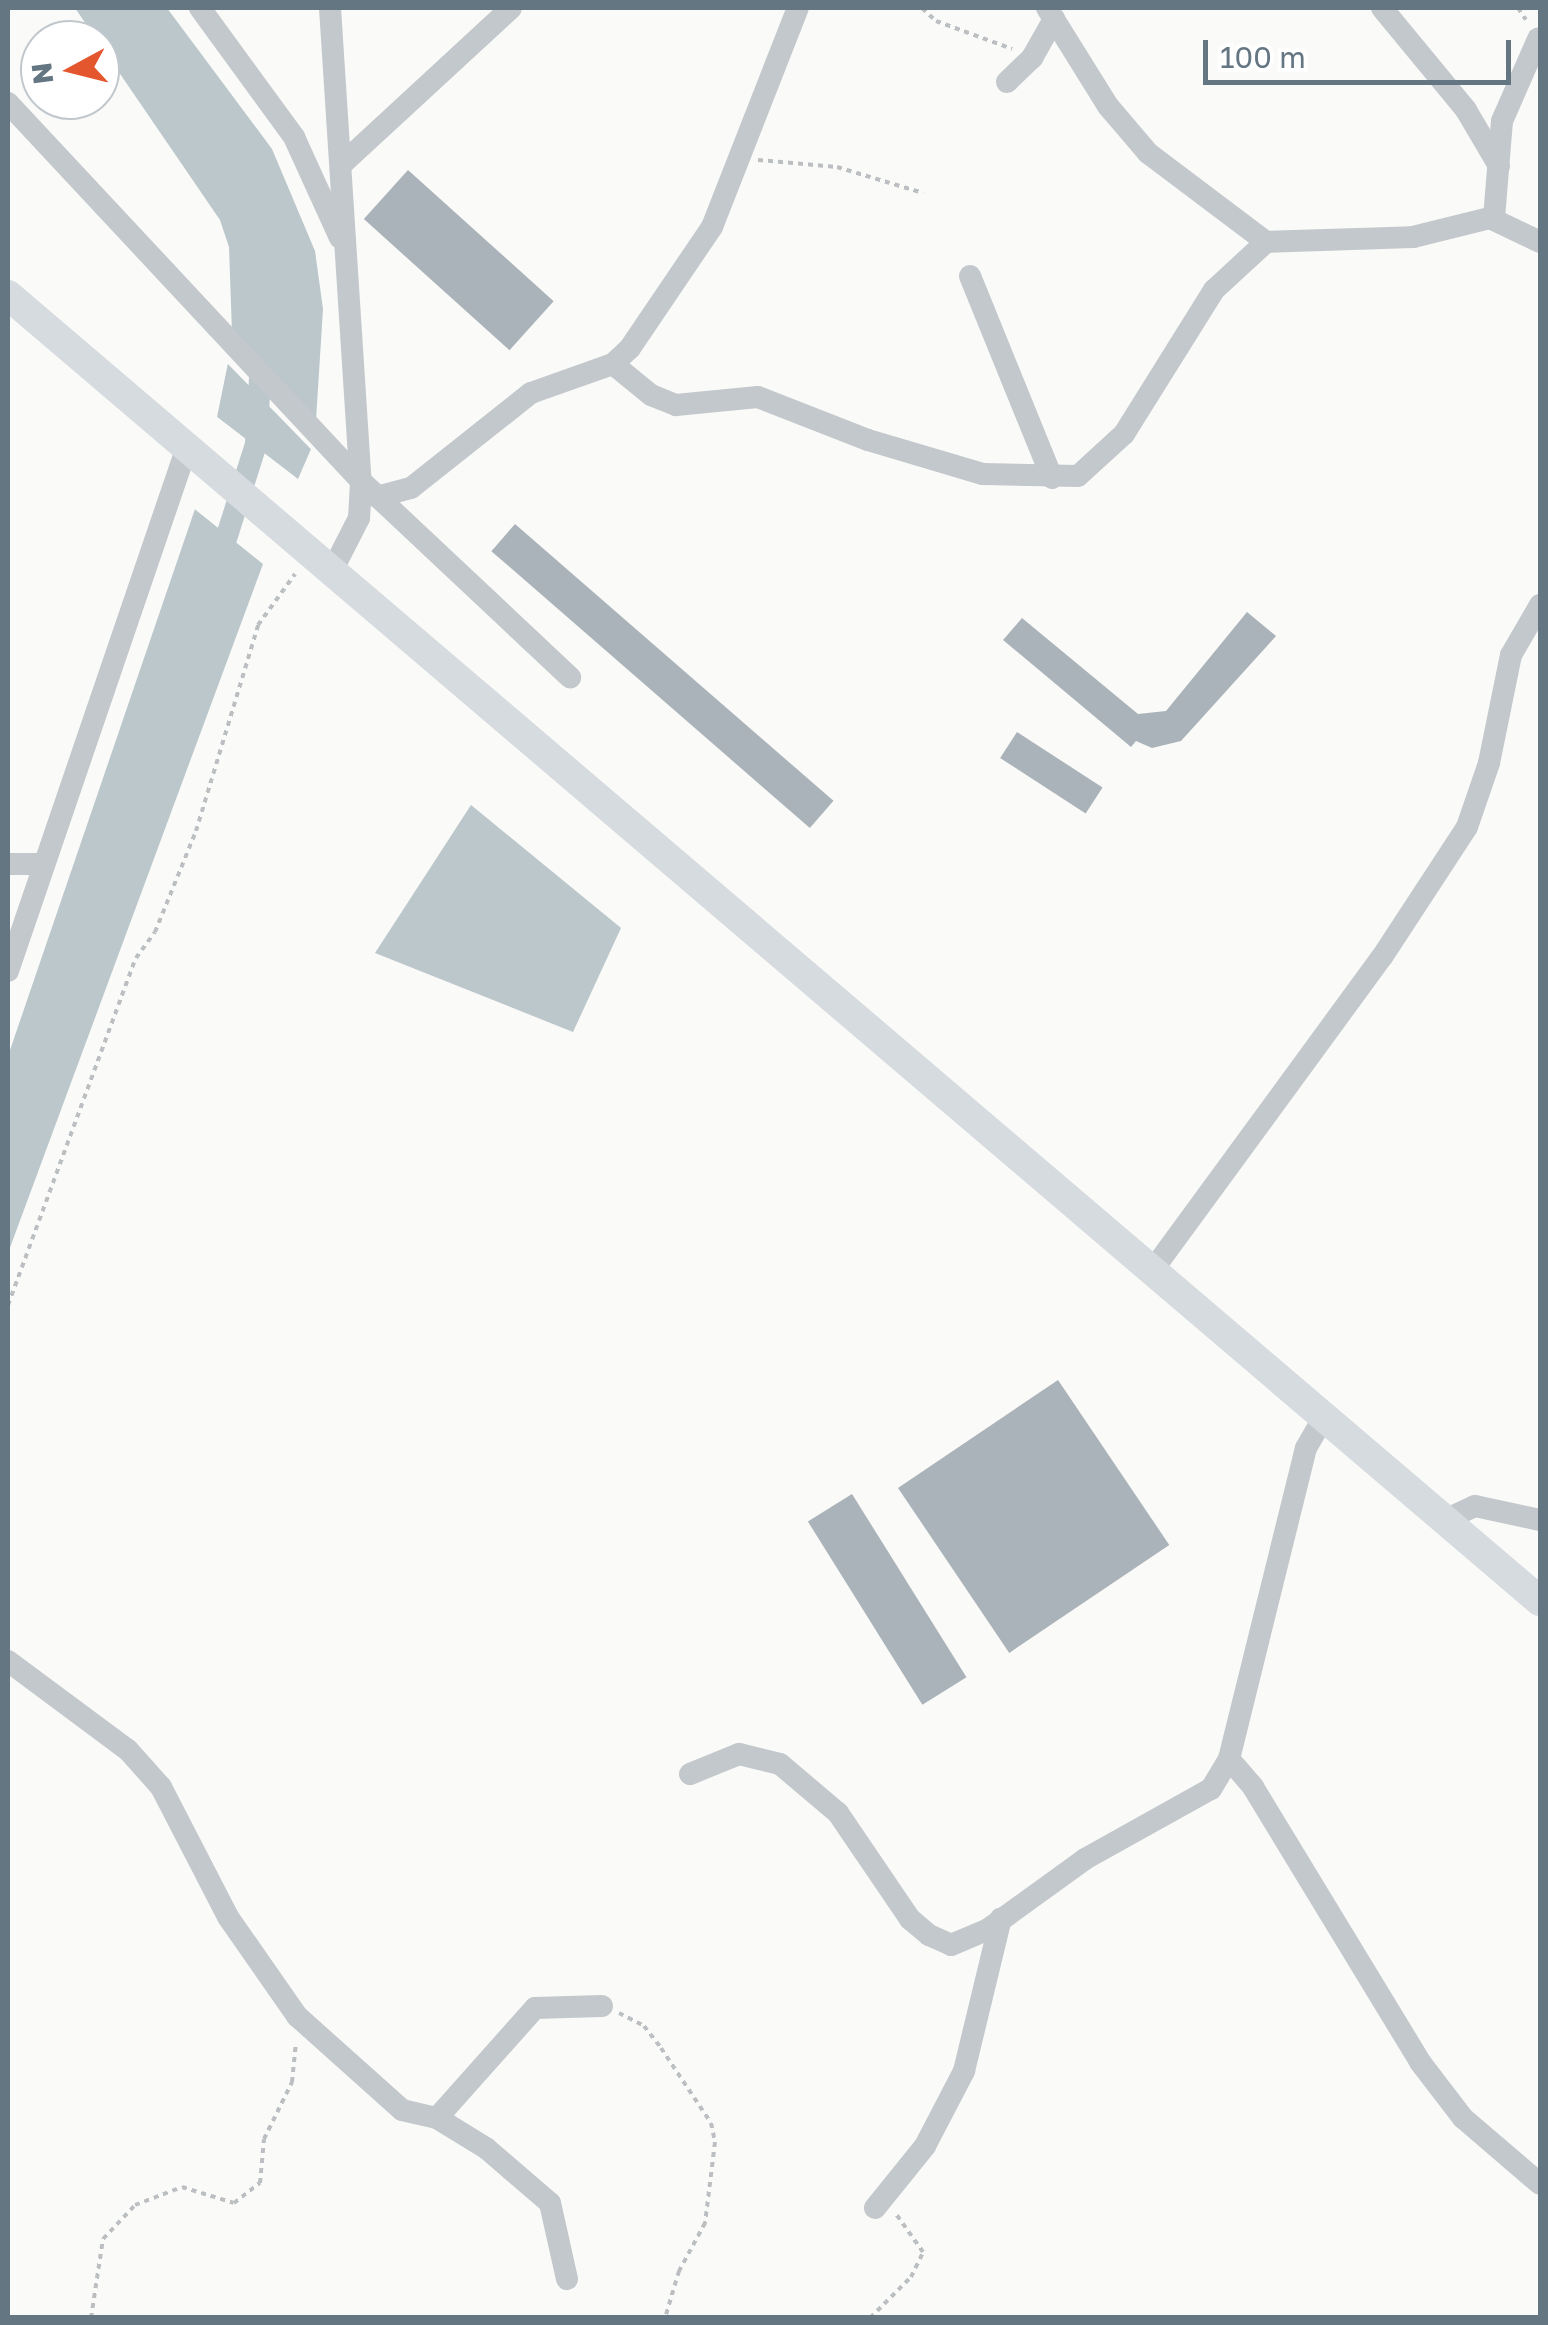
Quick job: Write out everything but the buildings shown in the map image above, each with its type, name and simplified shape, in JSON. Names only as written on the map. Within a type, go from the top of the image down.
[{"type":"main road","points":[[8,295],[1540,1601]]},
{"type":"street","points":[[200,8],[294,137],[346,252]]},
{"type":"street","points":[[321,564],[359,518],[369,489],[346,252],[330,8]]},
{"type":"street","points":[[341,165],[511,8]]},
{"type":"street","points":[[369,489],[411,488],[530,393],[613,364],[687,271],[738,159],[798,8]]},
{"type":"street","points":[[1382,8],[1466,110],[1499,166]]},
{"type":"street","points":[[1007,82],[1032,58],[1050,13]]},
{"type":"street","points":[[1050,13],[1108,106],[1148,153],[1266,242],[1413,237],[1494,218],[1540,242]]},
{"type":"street","points":[[1494,218],[1502,120],[1538,39]]},
{"type":"street","points":[[8,103],[216,331],[369,489],[570,677]]},
{"type":"street","points":[[613,364],[651,394],[676,404],[758,397],[868,440],[983,474],[1078,476],[1108,452],[1214,290],[1266,242]]},
{"type":"street","points":[[970,276],[1052,478]]},
{"type":"street","points":[[8,970],[186,450]]},
{"type":"street","points":[[1152,1271],[1382,957],[1468,826],[1489,763],[1511,655],[1540,605]]},
{"type":"street","points":[[8,864],[44,864]]},
{"type":"street","points":[[690,1774],[739,1754],[780,1764],[838,1812],[910,1919],[929,1935],[951,1945],[1001,1918],[1086,1859],[1186,1807],[1211,1789],[1229,1759],[1306,1448],[1324,1418]]},
{"type":"street","points":[[1445,1520],[1475,1506],[1540,1520]]},
{"type":"street","points":[[8,1661],[128,1750],[161,1787],[228,1917],[285,2000],[402,2110],[437,2118],[501,2159],[550,2203],[566,2279]]},
{"type":"street","points":[[1229,1759],[1253,1788],[1420,2062],[1462,2118],[1540,2184]]},
{"type":"street","points":[[880,2204],[925,2146],[964,2071],[1001,1918]]},
{"type":"street","points":[[437,2118],[534,2008],[602,2006]]},
{"type":"path","points":[[922,8],[936,21],[1032,58]]},
{"type":"path","points":[[738,159],[837,167],[923,193]]},
{"type":"path","points":[[8,1306],[136,958],[155,932],[196,830],[258,625],[321,564]]},
{"type":"path","points":[[91,2318],[103,2239],[135,2205],[182,2187],[234,2203],[260,2183],[264,2140],[296,2056],[285,2000]]},
{"type":"path","points":[[602,2006],[644,2026],[710,2123],[715,2142],[704,2223],[679,2271],[666,2318]]},
{"type":"path","points":[[870,2318],[911,2278],[923,2252],[880,2204]]},
{"type":"shaded area","points":[[75,8],[167,8],[272,149],[315,251],[323,309],[316,420],[232,333],[229,247],[220,220],[120,74],[120,20],[83,20]]},
{"type":"shaded area","points":[[228,363],[311,449],[298,479],[217,417]]},
{"type":"shaded area","points":[[195,509],[263,564],[8,1253],[8,1056]]},
{"type":"shaded area","points":[[471,805],[621,928],[573,1032],[375,953]]},
{"type":"pier","points":[[224,360],[231,360],[315,452],[311,449]]},
{"type":"pier","points":[[213,413],[217,417],[301,482],[214,420]]},
{"type":"pier","points":[[198,505],[266,560],[267,567],[191,506]]},
{"type":"waterway","points":[[218,564],[256,444],[261,362]]}]
